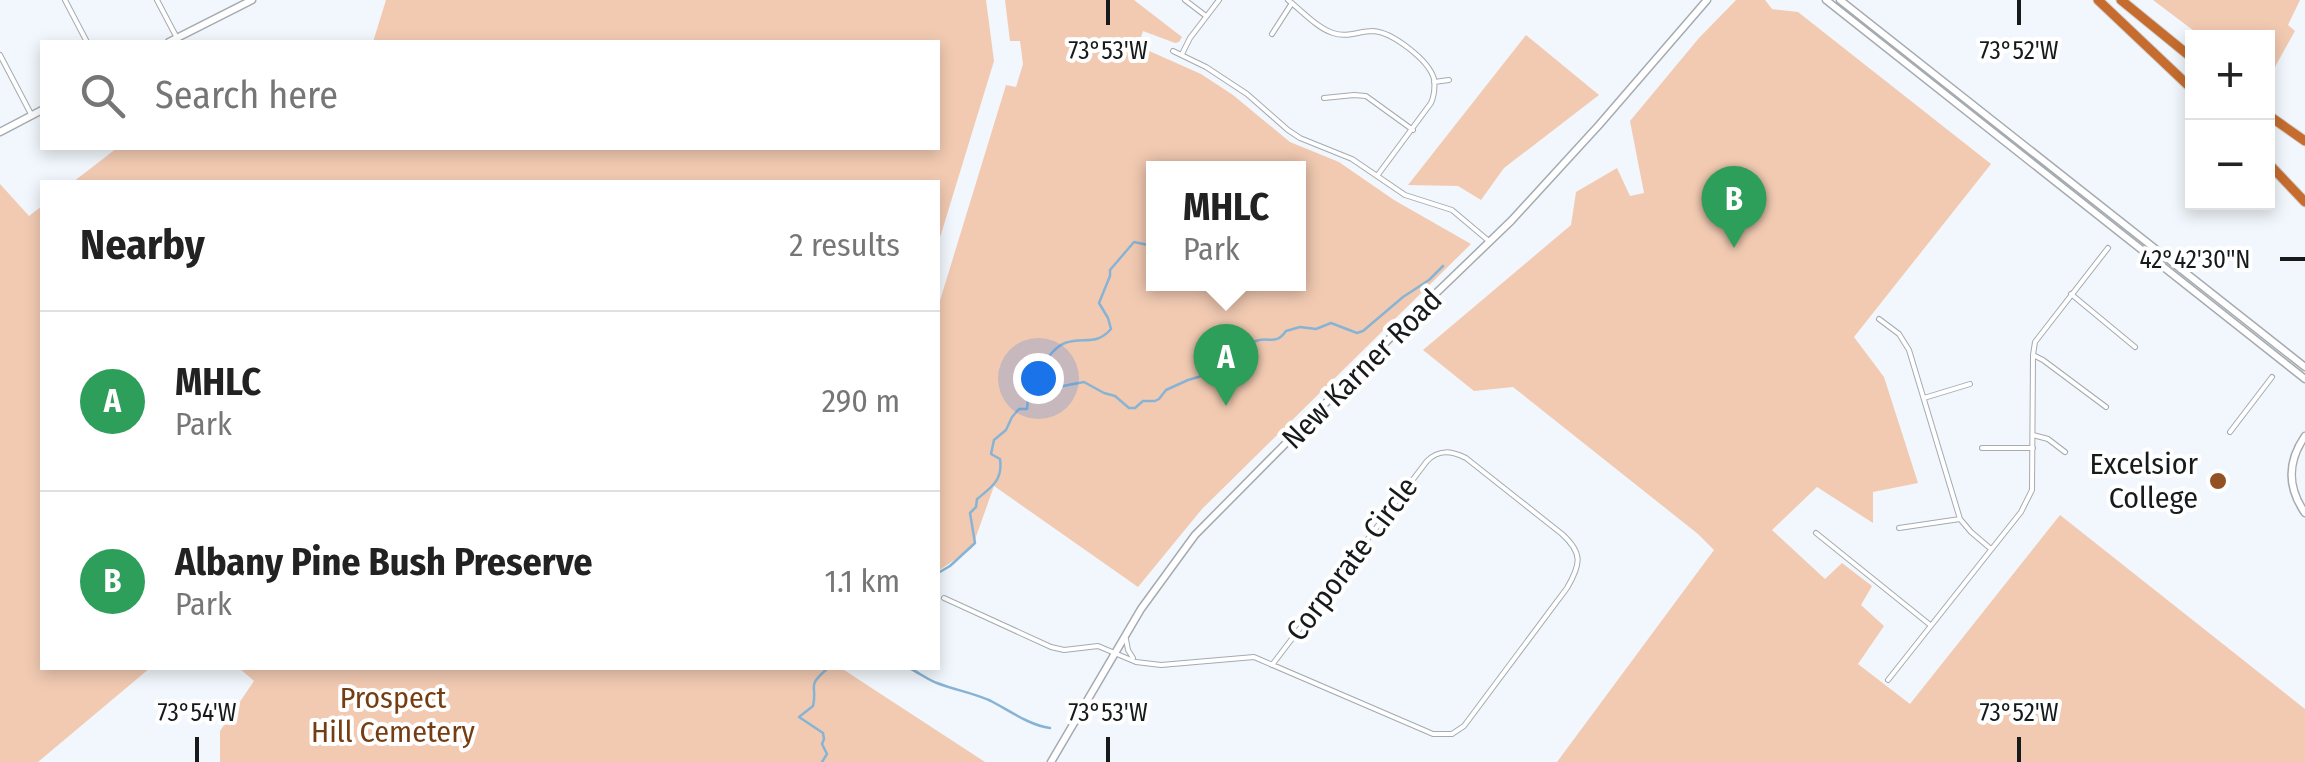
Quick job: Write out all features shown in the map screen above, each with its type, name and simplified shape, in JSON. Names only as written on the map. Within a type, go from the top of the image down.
[{"type":"highway","points":[[2098,0],[2185,82]]},
{"type":"highway","points":[[2121,0],[2185,52]]},
{"type":"highway","points":[[2275,120],[2305,142]]},
{"type":"highway","points":[[2275,171],[2305,202]]},
{"type":"main road","points":[[173,40],[252,0]]},
{"type":"main road","points":[[1826,0],[2305,379]]},
{"type":"main road","points":[[1840,0],[2305,368]]},
{"type":"main road","name":"New Karner Road","points":[[1051,762],[1161,579],[1206,523],[1490,242],[1706,2]]},
{"type":"main road","points":[[0,132],[40,111]]},
{"type":"main road","points":[[2305,436],[2290,468],[2293,491],[2305,513]]},
{"type":"street","points":[[65,0],[85,40]]},
{"type":"street","points":[[157,0],[173,40]]},
{"type":"street","points":[[1185,0],[1206,16]]},
{"type":"street","points":[[1182,54],[1219,0]]},
{"type":"street","points":[[1272,34],[1290,2],[1330,32],[1385,34],[1424,63],[1434,82],[1431,103],[1377,176]]},
{"type":"street","points":[[1173,51],[1248,94],[1300,138],[1338,152],[1405,195],[1460,214],[1490,242]]},
{"type":"street","points":[[0,56],[32,116]]},
{"type":"street","points":[[1434,82],[1449,80]]},
{"type":"street","points":[[1324,98],[1366,96],[1412,130]]},
{"type":"street","points":[[1888,680],[2030,497],[2034,470],[2033,356],[2038,338],[2108,248]]},
{"type":"street","points":[[2071,294],[2135,347]]},
{"type":"street","points":[[1879,319],[1903,338],[1909,350],[1960,519],[1991,548]]},
{"type":"street","points":[[2033,356],[2106,407]]},
{"type":"street","points":[[2230,432],[2272,377]]},
{"type":"street","points":[[1924,398],[1970,384]]},
{"type":"street","points":[[2033,436],[2048,440],[2064,452]]},
{"type":"street","points":[[1982,448],[2033,448]]},
{"type":"street","name":"Corporate Circle","points":[[944,598],[1064,650],[1098,646],[1136,662],[1170,665],[1247,656],[1433,734],[1452,734],[1464,726],[1568,588],[1577,570],[1576,552],[1562,534],[1466,458],[1447,452],[1435,454],[1272,665]]},
{"type":"street","points":[[1900,528],[1960,519]]},
{"type":"street","points":[[1816,533],[1931,625]]},
{"type":"street","points":[[1127,634],[1128,650],[1136,662]]},
{"type":"green space","points":[[386,0],[986,0],[994,61],[940,237],[940,180],[76,180],[114,150],[940,150],[940,40],[374,40]]},
{"type":"green space","points":[[1005,0],[1134,0],[1182,37],[1175,43],[1143,31],[1138,46],[1201,74],[1290,142],[1339,162],[1394,200],[1471,244],[1202,509],[1138,587],[994,486],[972,548],[940,570],[940,300],[1006,85],[1016,87],[1023,64],[1020,41],[1010,41]]},
{"type":"green space","points":[[1736,0],[1765,0],[1772,9],[1798,12],[1991,164],[1854,337],[1884,377],[1918,483],[1873,492],[1873,523],[1817,487],[1772,530],[1825,579],[1842,563],[1872,586],[1861,605],[1884,626],[1858,664],[1910,704],[2060,515],[2305,709],[2305,762],[1557,762],[1714,550],[1513,387],[1474,391],[1423,350],[1571,225],[1576,192],[1617,168],[1630,196],[1644,193],[1630,121]]},
{"type":"green space","points":[[2153,0],[2300,0],[2288,25],[2295,31],[2275,68],[2275,30],[2193,30]]},
{"type":"green space","points":[[1526,35],[1599,95],[1504,168],[1481,200],[1458,186],[1408,185]]},
{"type":"green space","points":[[0,184],[29,216],[40,208],[40,670],[148,670],[38,762],[0,762]]},
{"type":"green space","name":"Prospect Hill Cemetery","points":[[241,670],[844,670],[985,762],[220,762],[220,731],[254,681]]},
{"type":"waterway","points":[[940,572],[975,543],[970,513],[1000,472],[1000,459],[991,454],[994,440],[1006,430],[1019,409],[1027,409],[1031,379],[1060,346],[1100,338],[1111,329],[1099,303],[1110,270],[1134,242],[1146,245]]},
{"type":"waterway","points":[[1032,386],[1042,382],[1063,386],[1084,382],[1135,408],[1143,401],[1159,399],[1166,390],[1188,380],[1213,376],[1229,363],[1251,357],[1249,344],[1256,341],[1278,339],[1286,331],[1300,327],[1316,329],[1331,323],[1357,333],[1363,331],[1443,266]]},
{"type":"waterway","points":[[822,762],[827,754],[822,744],[823,733],[799,717],[813,706],[814,683],[826,670]]},
{"type":"waterway","points":[[913,670],[1050,728]]},
{"type":"place","name":"Albany Pine Bush Preserve","points":[[1734,248]]},
{"type":"place","name":"MHLC","points":[[1226,406]]},
{"type":"place","name":"Excelsior College","points":[[2218,481]]}]
